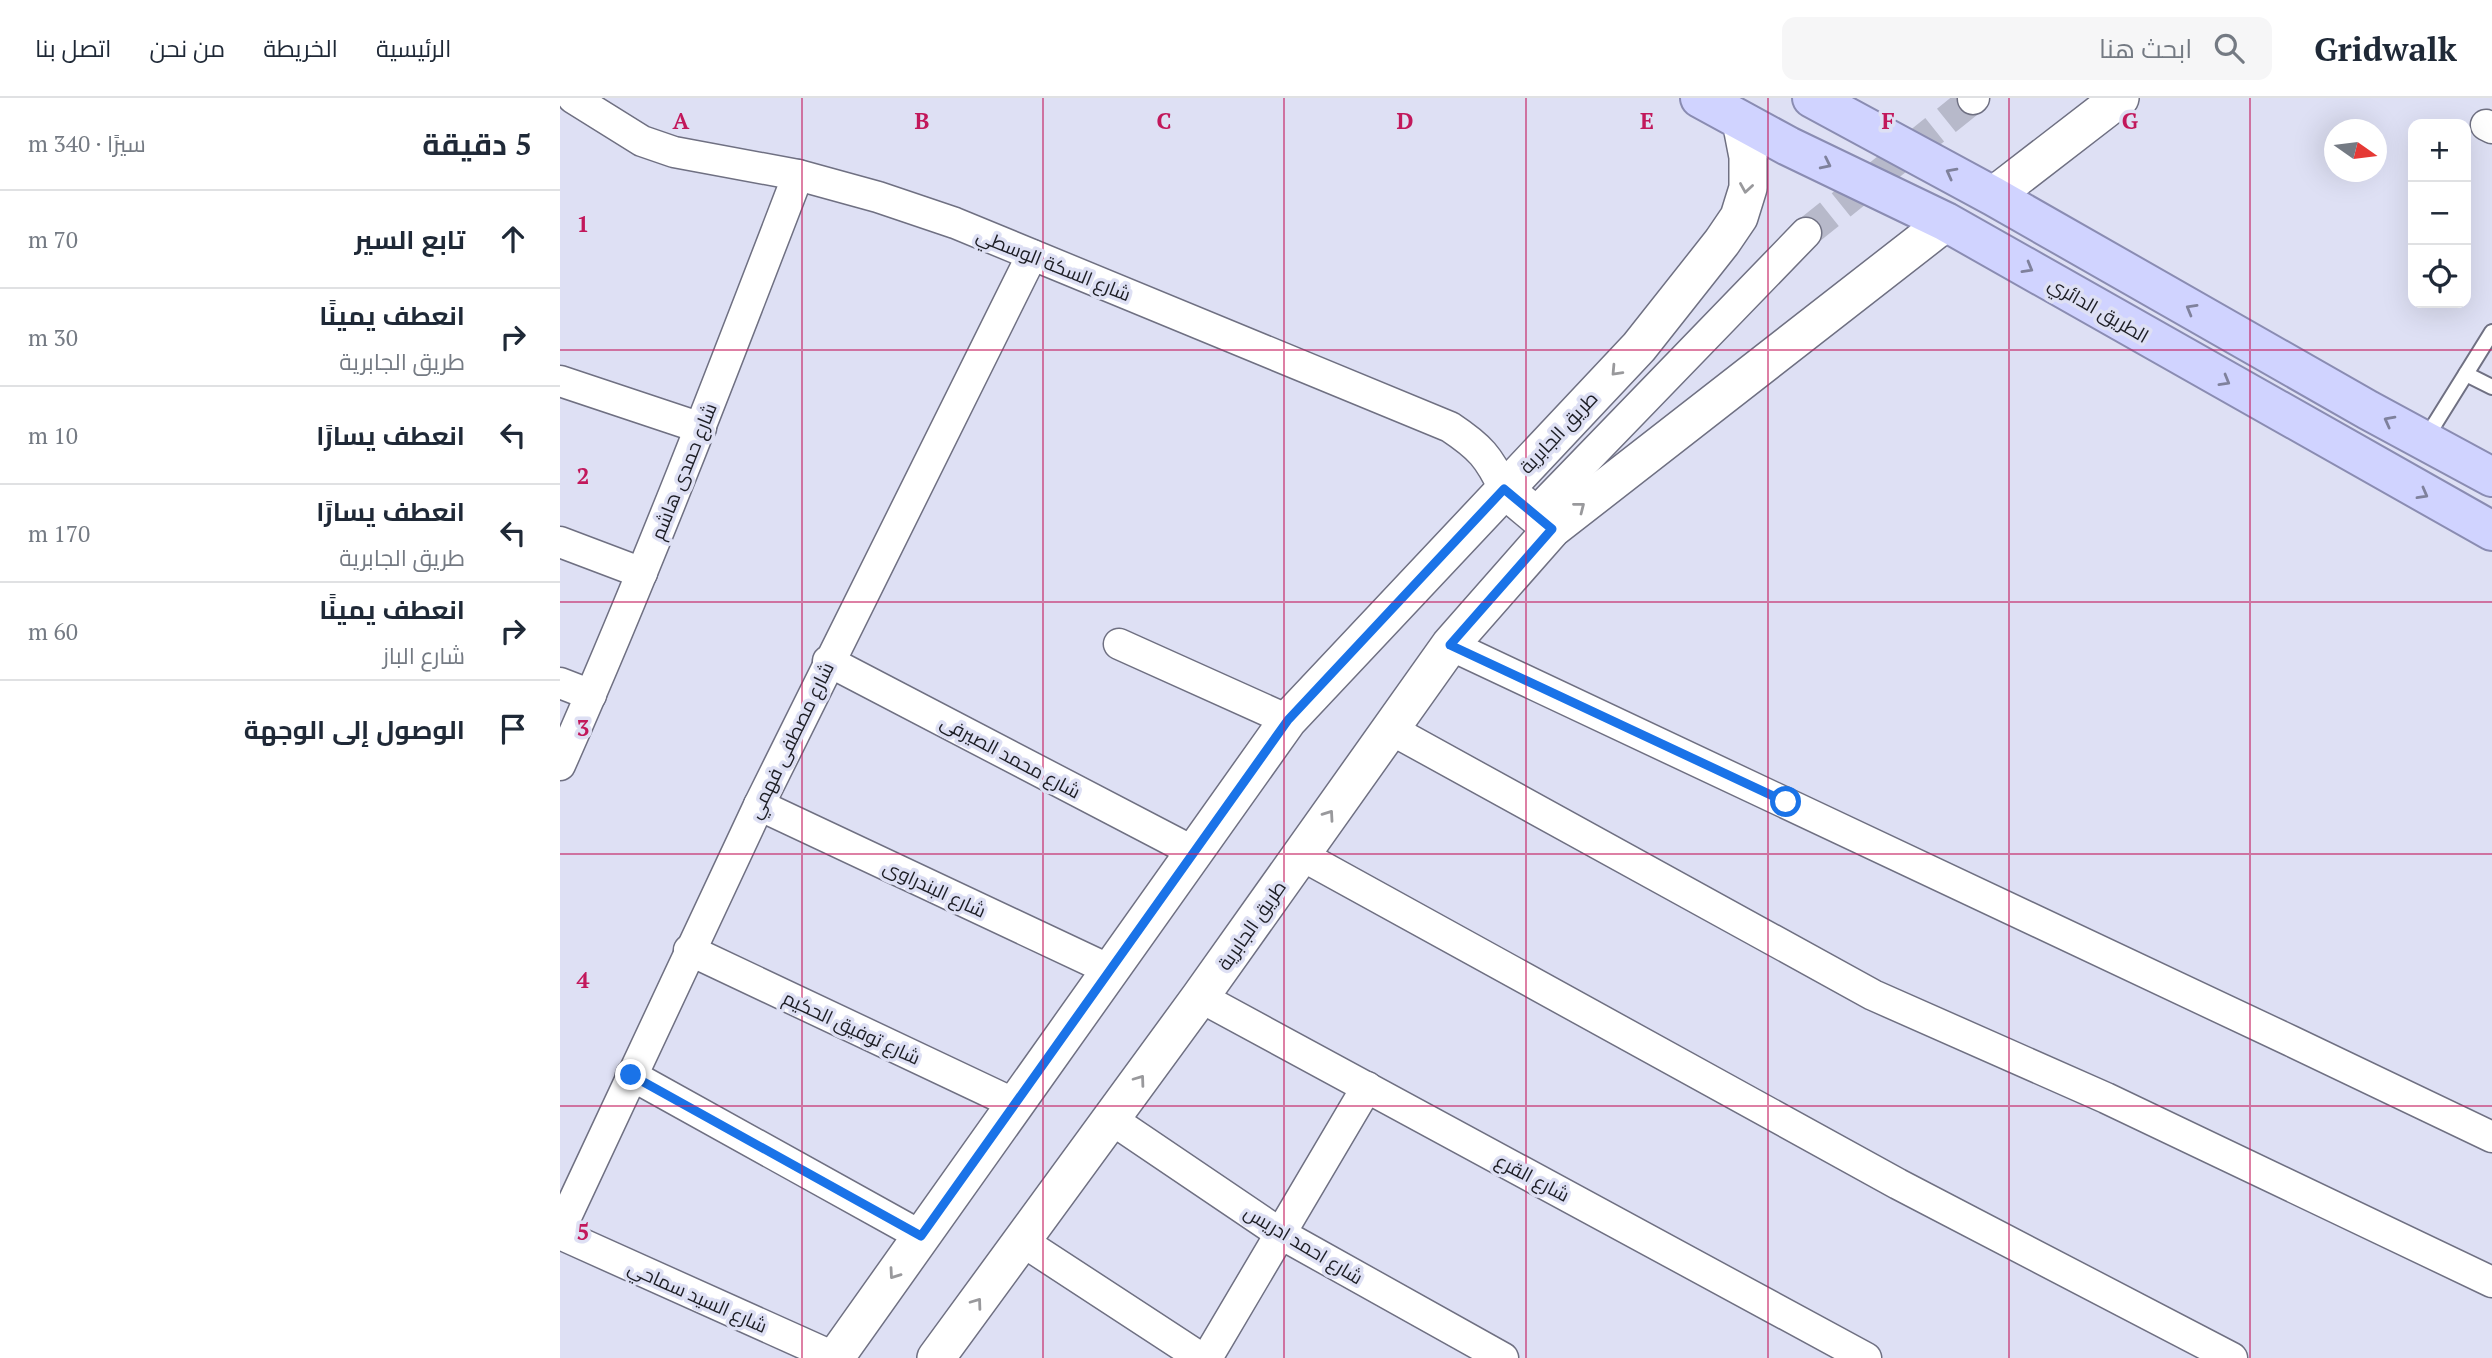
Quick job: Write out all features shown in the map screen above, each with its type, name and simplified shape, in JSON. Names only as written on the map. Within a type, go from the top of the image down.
[{"type":"highway","name":"الطريق الدائري","points":[[1700,98],[1788,146],[1946,222],[2492,531]]},
{"type":"highway","points":[[1812,98],[1993,196],[2492,477]]},
{"type":"street","name":"شارع السكة الوسطي","points":[[573,98],[642,141],[674,152],[798,174],[955,223],[1450,427],[1474,443],[1493,464],[1504,489]]},
{"type":"street","points":[[1993,196],[2120,98]]},
{"type":"street","name":"طريق الجابرية","points":[[835,1358],[1288,720],[1639,347],[1723,242],[1739,217],[1748,188],[1748,157],[1741,121]]},
{"type":"street","name":"شارع حمدى هاشم","points":[[560,765],[701,428],[798,174]]},
{"type":"street","name":"طريق الجابرية","points":[[936,1358],[1200,997],[1450,645],[1543,522],[1946,222]]},
{"type":"street","points":[[1504,489],[1543,522],[1806,233]]},
{"type":"street","name":"شارع مصطفى فهمي","points":[[560,1232],[689,950],[828,661],[1032,255]]},
{"type":"street","points":[[560,381],[701,428]]},
{"type":"street","points":[[560,542],[642,573]]},
{"type":"street","points":[[1119,644],[1288,720]]},
{"type":"street","points":[[1450,645],[2492,1137]]},
{"type":"street","name":"شارع محمد الصيرفى","points":[[828,661],[1194,852]]},
{"type":"street","points":[[560,683],[591,695]]},
{"type":"street","points":[[1390,729],[1873,995],[2106,1098],[2492,1282]]},
{"type":"street","name":"شارع البندراوى","points":[[759,805],[1110,970]]},
{"type":"street","points":[[1301,855],[1898,1184],[2232,1358]]},
{"type":"street","name":"شارع توفيق الحكيم","points":[[689,950],[1015,1104]]},
{"type":"street","name":"شارع القرع","points":[[1200,997],[1861,1357]]},
{"type":"street","points":[[631,1075],[921,1236]]},
{"type":"street","points":[[1208,1358],[1367,1087]]},
{"type":"street","name":"شارع احمد ادريس","points":[[1111,1119],[1280,1234],[1503,1358]]},
{"type":"street","name":"شارع السيد سماحي","points":[[560,1232],[835,1358]]},
{"type":"street","points":[[1022,1241],[1200,1358]]},
{"type":"lane","points":[[2424,440],[2492,332]]},
{"type":"lane","points":[[2466,374],[2492,387]]},
{"type":"tunnel","points":[[1806,233],[1973,99]]},
{"type":"route","points":[[631,1075],[921,1236],[1288,720],[1504,489],[1552,529],[1450,645],[1786,802]]}]
